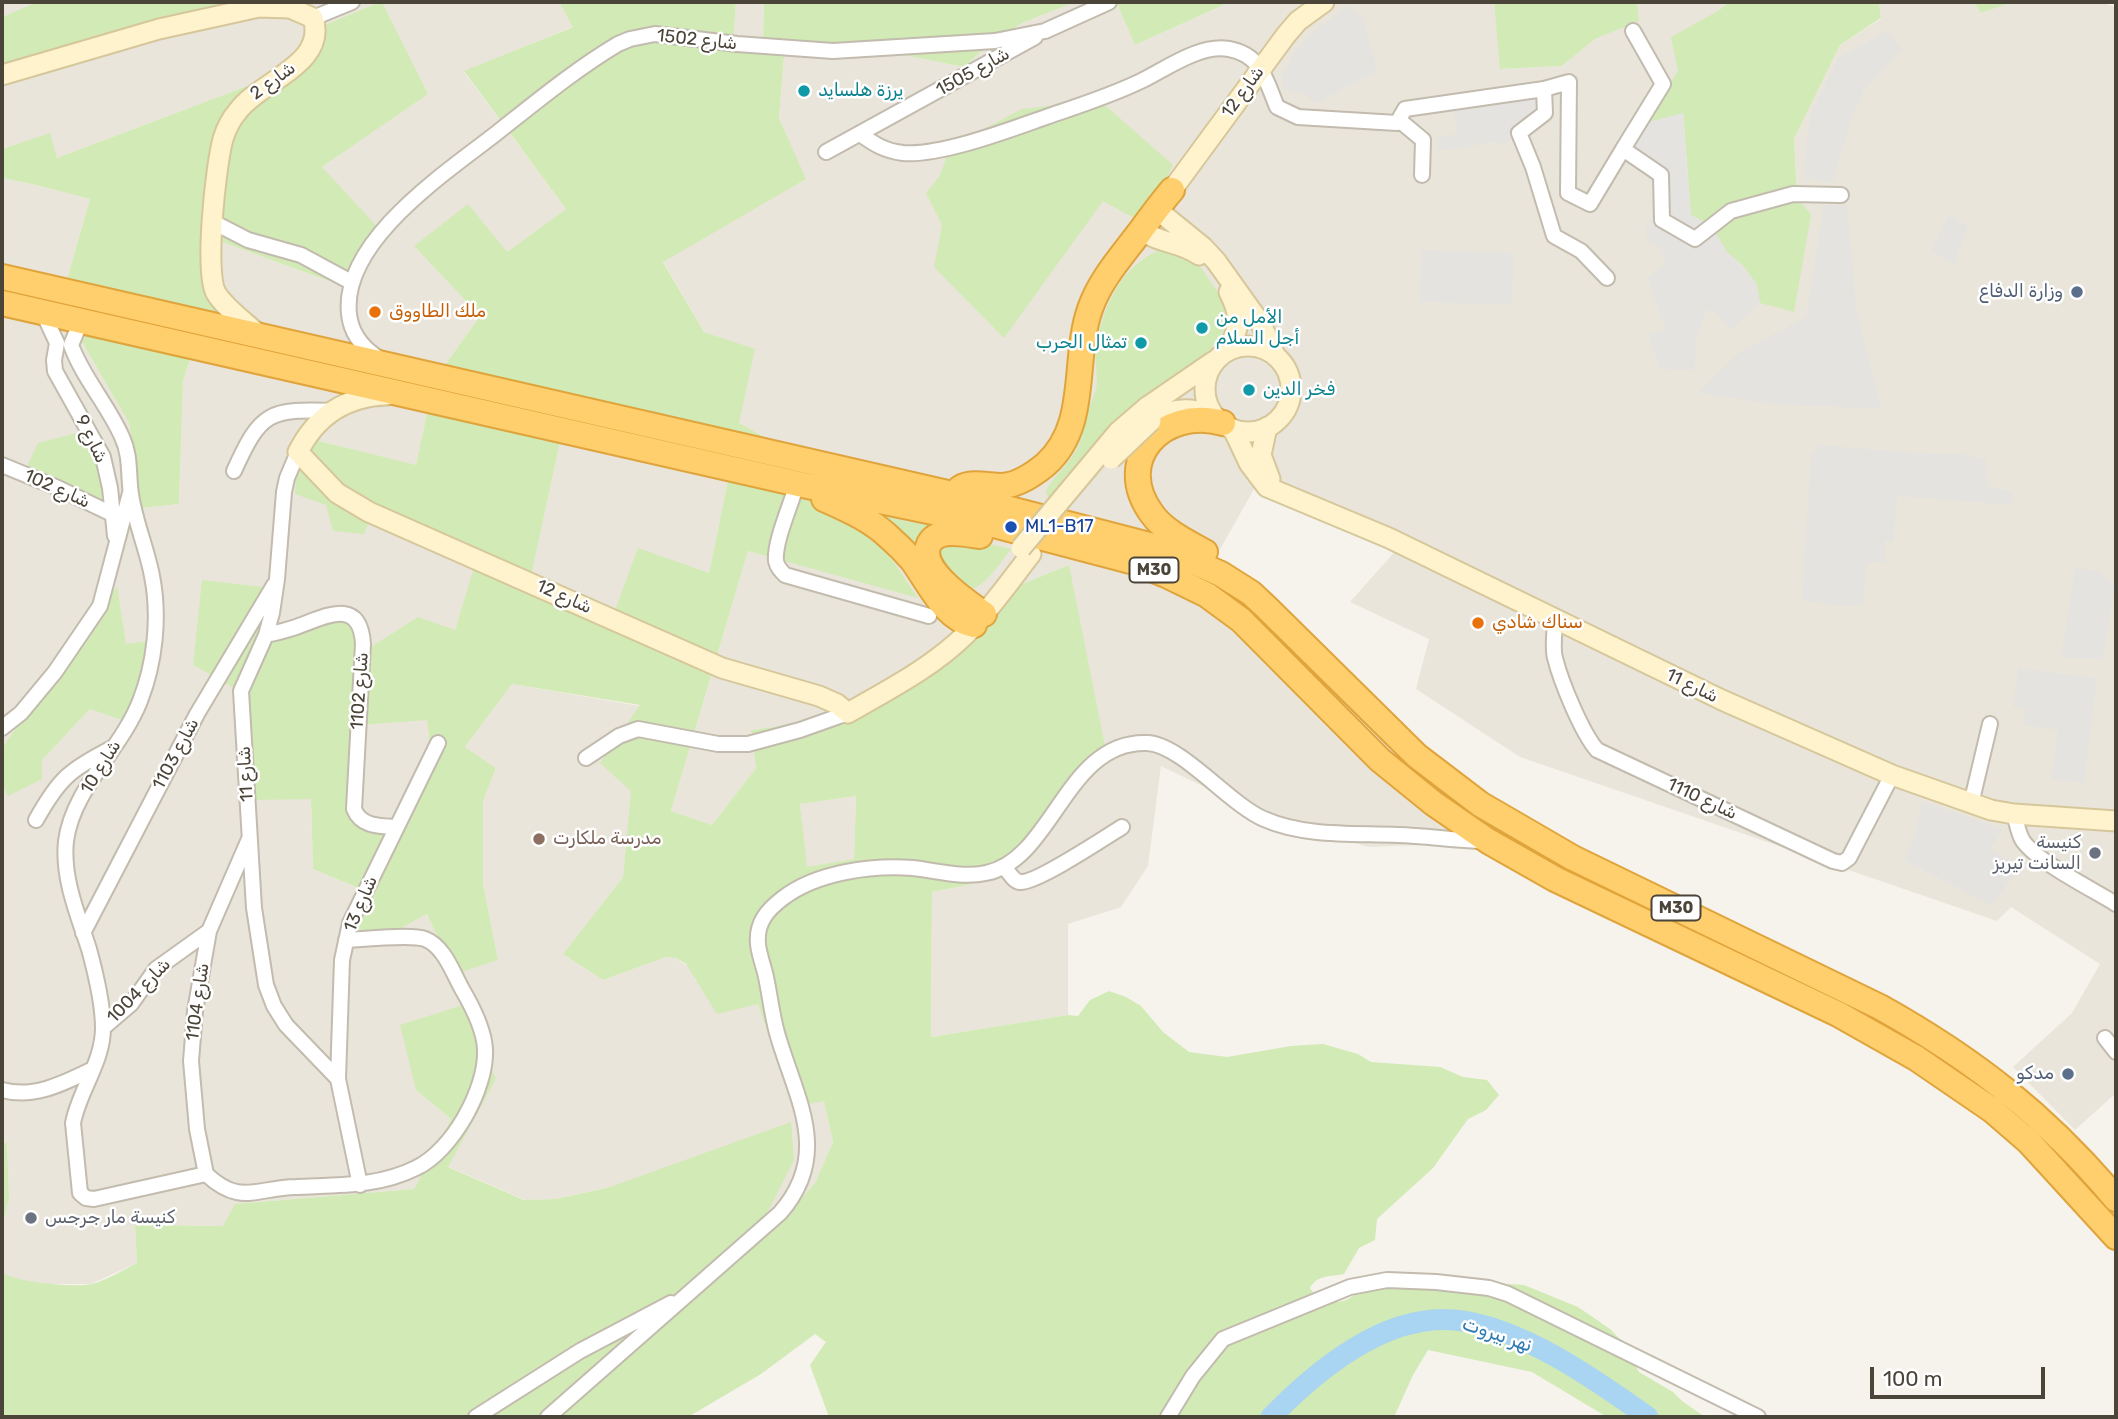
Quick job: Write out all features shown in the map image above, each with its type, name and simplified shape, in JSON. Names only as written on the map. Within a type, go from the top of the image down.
[{"type":"highway","points":[[1055,519],[1044,505],[1039,487],[1044,478],[1065,457],[1075,439],[1086,392],[1090,343],[1101,305],[1164,204]]},
{"type":"highway","points":[[956,495],[966,485],[1012,484],[1041,468],[1058,452],[1067,436],[1075,409],[1082,342],[1089,310],[1117,260],[1145,233]]},
{"type":"highway","name":"M30","points":[[2,277],[956,495],[1165,549],[1210,569],[1251,593],[1417,756],[1480,804],[1573,858],[1880,1007],[1923,1032],[1990,1077],[2021,1103],[2069,1147],[2116,1199]]},
{"type":"highway","name":"M30","points":[[2,303],[800,484],[986,523],[1134,562],[1194,587],[1222,605],[1263,640],[1380,760],[1433,803],[1488,841],[1555,879],[1838,1014],[1916,1058],[1983,1103],[2029,1142],[2116,1237]]},
{"type":"highway","points":[[1225,424],[1190,419],[1166,428],[1154,437],[1140,459],[1141,493],[1152,515],[1163,526],[1240,574],[1251,593]]},
{"type":"highway","points":[[800,484],[878,527],[911,559],[945,607],[974,617]]},
{"type":"highway","points":[[974,617],[929,560],[928,548],[934,538],[960,533],[1088,550]]},
{"type":"street","points":[[2,75],[159,29],[259,7],[290,8],[313,18],[352,2]]},
{"type":"street","name":"شارع 1502","points":[[393,368],[368,351],[355,333],[350,319],[351,282],[373,242],[404,209],[521,114],[607,51],[630,39],[655,34],[737,44],[833,51],[995,41],[1045,32],[1109,2]]},
{"type":"street","name":"شارع 12","points":[[1164,204],[1261,67],[1298,21],[1324,2]]},
{"type":"street","name":"شارع 2","points":[[217,295],[210,269],[223,141],[231,121],[252,96],[304,58],[316,35],[313,18]]},
{"type":"street","points":[[860,134],[883,149],[905,153],[953,147],[1104,97],[1188,57],[1214,48],[1231,50],[1261,67],[1277,107],[1298,117],[1397,123],[1405,108],[1544,89],[1569,82],[1568,193],[1590,204],[1663,84],[1633,31]]},
{"type":"street","name":"شارع 1505","points":[[826,152],[1045,32]]},
{"type":"street","points":[[1544,89],[1545,113],[1519,133],[1533,167],[1554,236],[1581,251],[1607,278]]},
{"type":"street","points":[[1399,120],[1423,140],[1422,175]]},
{"type":"street","points":[[1623,149],[1661,175],[1662,220],[1695,239],[1731,211],[1793,194],[1841,195]]},
{"type":"street","points":[[1164,204],[1216,261],[1261,324],[1275,355]]},
{"type":"street","points":[[213,222],[248,240],[302,255],[351,282]]},
{"type":"street","points":[[1145,233],[1191,250],[1205,262],[1236,306],[1240,320],[1236,335],[1209,374],[1206,395],[1210,409],[1225,424]]},
{"type":"street","points":[[204,322],[217,295],[258,334]]},
{"type":"street","name":"شارع 10","points":[[43,313],[83,372],[123,439],[129,463],[130,493],[155,596],[155,636],[149,674],[141,699],[79,803],[66,843],[71,892],[94,971],[103,1028],[100,1049],[73,1123],[80,1193],[86,1198],[94,1199],[206,1174]]},
{"type":"street","points":[[64,344],[81,321]]},
{"type":"street","name":"شارع 9","points":[[64,344],[54,359],[55,371],[103,457],[116,541]]},
{"type":"street","points":[[586,758],[619,736],[638,729],[705,742],[748,744],[848,713],[918,670],[974,617],[1118,432],[1149,414],[1223,354],[1238,347],[1264,348],[1284,364],[1290,377],[1292,391],[1289,404],[1281,416],[1267,428],[1256,431],[1225,424],[1198,411],[1149,414]]},
{"type":"street","points":[[298,452],[313,426],[334,411],[366,397],[407,395]]},
{"type":"street","points":[[234,471],[251,434],[271,416],[310,410],[334,411]]},
{"type":"street","name":"شارع 11","points":[[1225,424],[1267,487],[1389,538],[1722,700],[1892,775],[1971,804],[2014,814],[2116,821]]},
{"type":"street","points":[[1267,428],[1262,445],[1264,466],[1268,477],[1284,496]]},
{"type":"street","name":"شارع 12","points":[[298,452],[337,494],[369,512],[722,668],[819,696],[837,704],[848,713]]},
{"type":"street","name":"شارع 11","points":[[298,452],[285,485],[277,579],[265,635],[241,691],[254,908],[266,985],[274,1006],[286,1025],[338,1079]]},
{"type":"street","name":"شارع 102","points":[[2,465],[112,514]]},
{"type":"street","points":[[800,484],[777,555],[780,571],[824,587],[929,616]]},
{"type":"street","points":[[2,728],[21,713],[55,672],[100,606],[130,493]]},
{"type":"street","name":"شارع 1103","points":[[83,933],[197,714],[277,579]]},
{"type":"street","name":"شارع 1102","points":[[265,635],[294,628],[332,613],[347,615],[356,622],[363,644],[354,809],[363,821],[371,825],[396,827]]},
{"type":"street","name":"شارع 1110","points":[[1555,619],[1554,656],[1582,727],[1597,750],[1833,861],[1842,863],[1849,858],[1892,775]]},
{"type":"street","points":[[1971,804],[1990,724]]},
{"type":"street","name":"شارع 13","points":[[360,1185],[338,1079],[342,960],[350,923],[438,743]]},
{"type":"street","points":[[548,1417],[780,1213],[802,1180],[807,1149],[806,1118],[777,1033],[758,944],[760,923],[770,907],[792,891],[824,878],[872,869],[912,868],[972,875],[1004,867],[1031,842],[1094,762],[1125,746],[1149,743],[1169,750],[1188,763],[1242,807],[1262,819],[1282,826],[1305,831],[1488,841]]},
{"type":"street","points":[[36,820],[63,778],[113,747]]},
{"type":"street","points":[[2014,814],[2023,840],[2030,848],[2043,859],[2116,904]]},
{"type":"street","points":[[1004,867],[1015,880],[1025,882],[1122,827]]},
{"type":"street","name":"شارع 1104","points":[[206,1174],[197,1129],[191,1061],[195,1011],[209,931],[250,838]]},
{"type":"street","name":"شارع 1004","points":[[103,1028],[131,1004],[156,969],[209,931]]},
{"type":"street","points":[[206,1174],[221,1187],[240,1194],[291,1187],[360,1185],[416,1168],[439,1153],[457,1132],[474,1096],[485,1049],[481,1030],[465,994],[438,945],[423,937],[346,940]]},
{"type":"street","points":[[2105,1038],[2116,1052]]},
{"type":"street","points":[[2,1090],[38,1092],[93,1069]]},
{"type":"street","points":[[1168,1417],[1193,1376],[1223,1339],[1350,1287],[1387,1280],[1467,1285],[1508,1294],[1758,1417]]},
{"type":"street","points":[[476,1417],[580,1351],[688,1296]]},
{"type":"shaded area","points":[[2,2],[37,2],[2,17]]},
{"type":"shaded area","points":[[305,2],[380,2],[322,26],[315,37],[263,80],[57,158],[49,134],[2,149],[2,66],[201,15],[306,4]]},
{"type":"shaded area","points":[[382,2],[559,2],[574,26],[464,72],[566,209],[507,252],[414,246],[480,316],[434,380],[416,466],[320,441],[370,517],[480,552],[455,630],[368,649],[279,634],[203,580],[193,665],[249,696],[253,799],[311,799],[313,869],[356,887],[394,932],[427,914],[455,973],[498,960],[483,884],[483,801],[496,768],[465,747],[512,684],[640,706],[623,877],[563,954],[603,980],[666,957],[676,958],[691,969],[696,981],[758,1004],[793,1107],[824,1100],[833,1142],[815,1183],[774,1229],[762,1223],[609,1187],[556,1199],[525,1200],[447,1166],[496,1079],[416,1090],[451,1119],[414,1189],[236,1204],[224,1226],[135,1225],[137,1263],[91,1284],[45,1284],[7,1277],[2,1272],[2,1228],[9,1198],[7,1143],[2,1142],[2,784],[9,795],[90,709],[123,719],[130,713],[126,644],[116,587],[2,748],[2,178],[90,199],[60,304],[129,423],[142,508],[179,504],[183,381],[199,332],[220,316],[217,304],[219,253],[222,242],[348,288],[322,167],[427,94]]},
{"type":"shaded area","points":[[736,2],[764,2],[763,42],[793,47],[898,54],[964,67],[987,46],[1022,23],[1076,2],[1116,2],[1135,45],[1230,2],[1494,2],[1501,69],[1562,66],[1595,39],[1638,21],[1637,2],[1729,2],[1718,11],[1646,123],[1714,218],[1717,235],[1757,285],[1797,197],[1794,139],[1840,45],[1881,19],[1879,2],[1974,2],[1981,13],[2013,2],[2099,2],[2116,7],[2116,1093],[2075,1130],[2013,1067],[2072,1013],[2100,964],[2011,907],[1997,921],[1520,757],[1416,689],[1429,639],[1350,602],[1406,539],[1254,489],[1213,562],[1500,842],[1369,847],[1273,820],[1161,766],[1148,866],[1121,907],[1068,924],[1068,1015],[931,1037],[932,892],[968,885],[1069,565],[1010,589],[920,664],[821,717],[751,730],[756,768],[712,825],[671,811],[748,551],[917,597],[836,476],[739,423],[754,350],[704,332],[663,261],[805,179],[779,118],[784,57],[733,47]]},
{"type":"shaded area","points":[[1348,6],[1363,18],[1378,72],[1321,102],[1314,103],[1306,94],[1284,90],[1281,77],[1294,53],[1313,32]]},
{"type":"shaded area","points":[[1887,31],[1902,49],[1863,91],[1850,123],[1832,183],[1803,177],[1810,114],[1838,58]]},
{"type":"shaded area","points":[[1556,83],[1552,103],[1547,114],[1523,135],[1499,145],[1494,142],[1438,150],[1436,138],[1457,134],[1452,95],[1490,92],[1491,88]]},
{"type":"shaded area","points":[[1683,113],[1691,215],[1702,221],[1714,218],[1717,235],[1727,252],[1743,266],[1757,285],[1760,303],[1731,330],[1716,313],[1707,309],[1695,341],[1697,357],[1693,370],[1660,369],[1648,334],[1666,330],[1647,277],[1666,264],[1659,247],[1648,241],[1646,229],[1652,217],[1653,184],[1628,158],[1645,123]]},
{"type":"shaded area","points":[[1824,205],[1847,205],[1857,314],[1882,409],[1772,404],[1698,393],[1740,352],[1806,317]]},
{"type":"shaded area","points":[[1949,215],[1968,226],[1954,264],[1931,251]]},
{"type":"shaded area","points":[[1422,250],[1514,253],[1512,305],[1420,302]]},
{"type":"shaded area","points":[[560,442],[729,476],[709,573],[614,613],[532,572]]},
{"type":"shaded area","points":[[1821,445],[1961,454],[1985,459],[1987,486],[2012,491],[2012,505],[1897,496],[1894,541],[1885,541],[1885,562],[1867,563],[1863,605],[1839,606],[1802,600],[1811,454]]},
{"type":"shaded area","points":[[2075,568],[2096,570],[2115,585],[2103,659],[2061,658]]},
{"type":"shaded area","points":[[2018,668],[2097,678],[2084,783],[2051,779],[2058,730],[2023,725],[2025,709],[2013,707]]},
{"type":"shaded area","points":[[427,719],[430,745],[392,827],[355,820],[359,725]]},
{"type":"shaded area","points":[[856,796],[854,859],[806,868],[800,804]]},
{"type":"shaded area","points":[[1921,801],[2003,829],[1990,849],[2018,867],[1992,906],[1904,860],[1916,834]]},
{"type":"green space","points":[[37,2],[305,2],[306,5],[201,15],[2,66],[2,17]]},
{"type":"green space","points":[[380,2],[428,94],[322,167],[383,233],[348,288],[222,242],[217,279],[220,316],[199,332],[183,381],[179,504],[142,508],[129,423],[60,304],[90,199],[2,178],[2,149],[50,133],[57,158],[263,80],[276,74],[322,26]]},
{"type":"green space","points":[[559,2],[736,2],[733,47],[784,57],[779,118],[806,179],[663,262],[704,332],[755,349],[739,423],[836,476],[918,598],[748,551],[671,811],[712,825],[756,768],[751,730],[821,717],[883,690],[1010,589],[1069,565],[1105,746],[1030,858],[968,885],[932,892],[931,1037],[1068,1015],[1078,1016],[1090,1000],[1109,991],[1141,1006],[1163,1032],[1189,1052],[1227,1057],[1291,1046],[1323,1044],[1358,1054],[1371,1062],[1440,1067],[1463,1077],[1487,1080],[1499,1095],[1486,1110],[1468,1119],[1433,1168],[1377,1219],[1375,1240],[1359,1248],[1344,1274],[1321,1278],[1310,1288],[1321,1299],[1335,1302],[1349,1299],[1360,1288],[1496,1283],[1524,1285],[1578,1307],[1610,1329],[1623,1342],[1639,1372],[1673,1392],[1705,1417],[1607,1417],[1532,1372],[1428,1350],[1394,1417],[829,1417],[810,1365],[826,1342],[815,1334],[761,1374],[688,1417],[2,1417],[2,1272],[18,1279],[45,1283],[92,1284],[137,1263],[135,1225],[223,1226],[235,1204],[414,1189],[451,1119],[416,1090],[400,1025],[463,1005],[496,1079],[448,1167],[524,1200],[556,1199],[610,1187],[791,1122],[794,1160],[762,1223],[774,1229],[815,1183],[833,1142],[824,1101],[793,1107],[758,1004],[717,1014],[686,964],[676,958],[666,957],[603,980],[563,954],[623,877],[631,791],[600,763],[640,705],[512,684],[465,747],[496,768],[483,801],[483,884],[498,960],[455,974],[427,914],[394,932],[351,929],[356,887],[313,869],[311,799],[253,800],[248,696],[193,665],[202,580],[271,588],[255,615],[279,634],[350,614],[368,649],[418,617],[455,630],[479,551],[370,518],[364,534],[333,531],[326,505],[295,494],[298,470],[302,458],[319,441],[416,465],[434,380],[480,316],[414,246],[468,204],[507,252],[566,209],[464,71],[573,27]],"holes":[[[560,442],[729,476],[709,573],[638,548],[614,613],[532,572]],[[427,720],[430,746],[392,827],[355,820],[360,725]],[[856,796],[854,859],[807,867],[800,804]]]},
{"type":"green space","points":[[764,2],[1076,2],[1022,23],[987,46],[964,67],[898,54],[763,43]]},
{"type":"green space","points":[[1116,2],[1230,2],[1135,45]]},
{"type":"green space","points":[[1494,2],[1637,2],[1639,21],[1595,39],[1562,66],[1500,69]]},
{"type":"green space","points":[[1729,2],[1879,2],[1881,18],[1840,45],[1794,139],[1797,197],[1811,215],[1794,312],[1760,303],[1757,285],[1743,266],[1727,252],[1717,235],[1714,219],[1702,221],[1691,215],[1683,114],[1645,123],[1678,71],[1671,37]]},
{"type":"green space","points":[[1974,2],[2013,2],[1981,13]]},
{"type":"green space","points":[[1099,100],[1173,165],[1143,223],[1103,201],[1004,338],[934,267],[942,225],[926,193],[939,177],[951,146],[1022,109]]},
{"type":"green space","points":[[1163,249],[1189,255],[1200,266],[1224,302],[1227,313],[1226,327],[1211,349],[1126,414],[1050,502],[1046,492],[1071,458],[1082,437],[1097,383],[1096,350],[1109,304],[1125,276],[1136,265]]},
{"type":"green space","points":[[88,430],[100,464],[108,512],[25,471],[38,443]]},
{"type":"green space","points":[[875,513],[908,522],[932,524],[920,532],[913,549]]},
{"type":"green space","points":[[968,539],[1011,549],[983,583],[969,589],[956,581],[936,558],[939,543]]},
{"type":"green space","points":[[117,586],[126,644],[151,641],[150,654],[130,713],[122,720],[90,709],[42,760],[42,779],[8,796],[2,784],[2,748]]},
{"type":"green space","points":[[2,1142],[7,1143],[9,1198],[2,1228]]},
{"type":"waterway","name":"نهر بيروت","points":[[1271,1417],[1331,1364],[1377,1336],[1402,1326],[1454,1320],[1505,1332],[1531,1344],[1581,1372],[1648,1417]]},
{"type":"place","name":"يرزة هلسايد","points":[[804,91]]},
{"type":"place","name":"وزارة الدفاع","points":[[2077,292]]},
{"type":"place","name":"ملك الطاووق","points":[[375,312]]},
{"type":"place","name":"الأمل من أجل السلام","points":[[1202,328]]},
{"type":"place","name":"تمثال الحرب","points":[[1141,343]]},
{"type":"place","name":"فخر الدين","points":[[1249,390]]},
{"type":"place","name":"ML1-B17","points":[[1011,527]]},
{"type":"place","name":"سناك شادي","points":[[1478,623]]},
{"type":"place","name":"مدرسة ملكارت","points":[[539,839]]},
{"type":"place","name":"كنيسة السانت تيريز","points":[[2095,853]]},
{"type":"place","name":"مدكو","points":[[2068,1074]]},
{"type":"place","name":"كنيسة مار جرجس","points":[[31,1218]]}]
